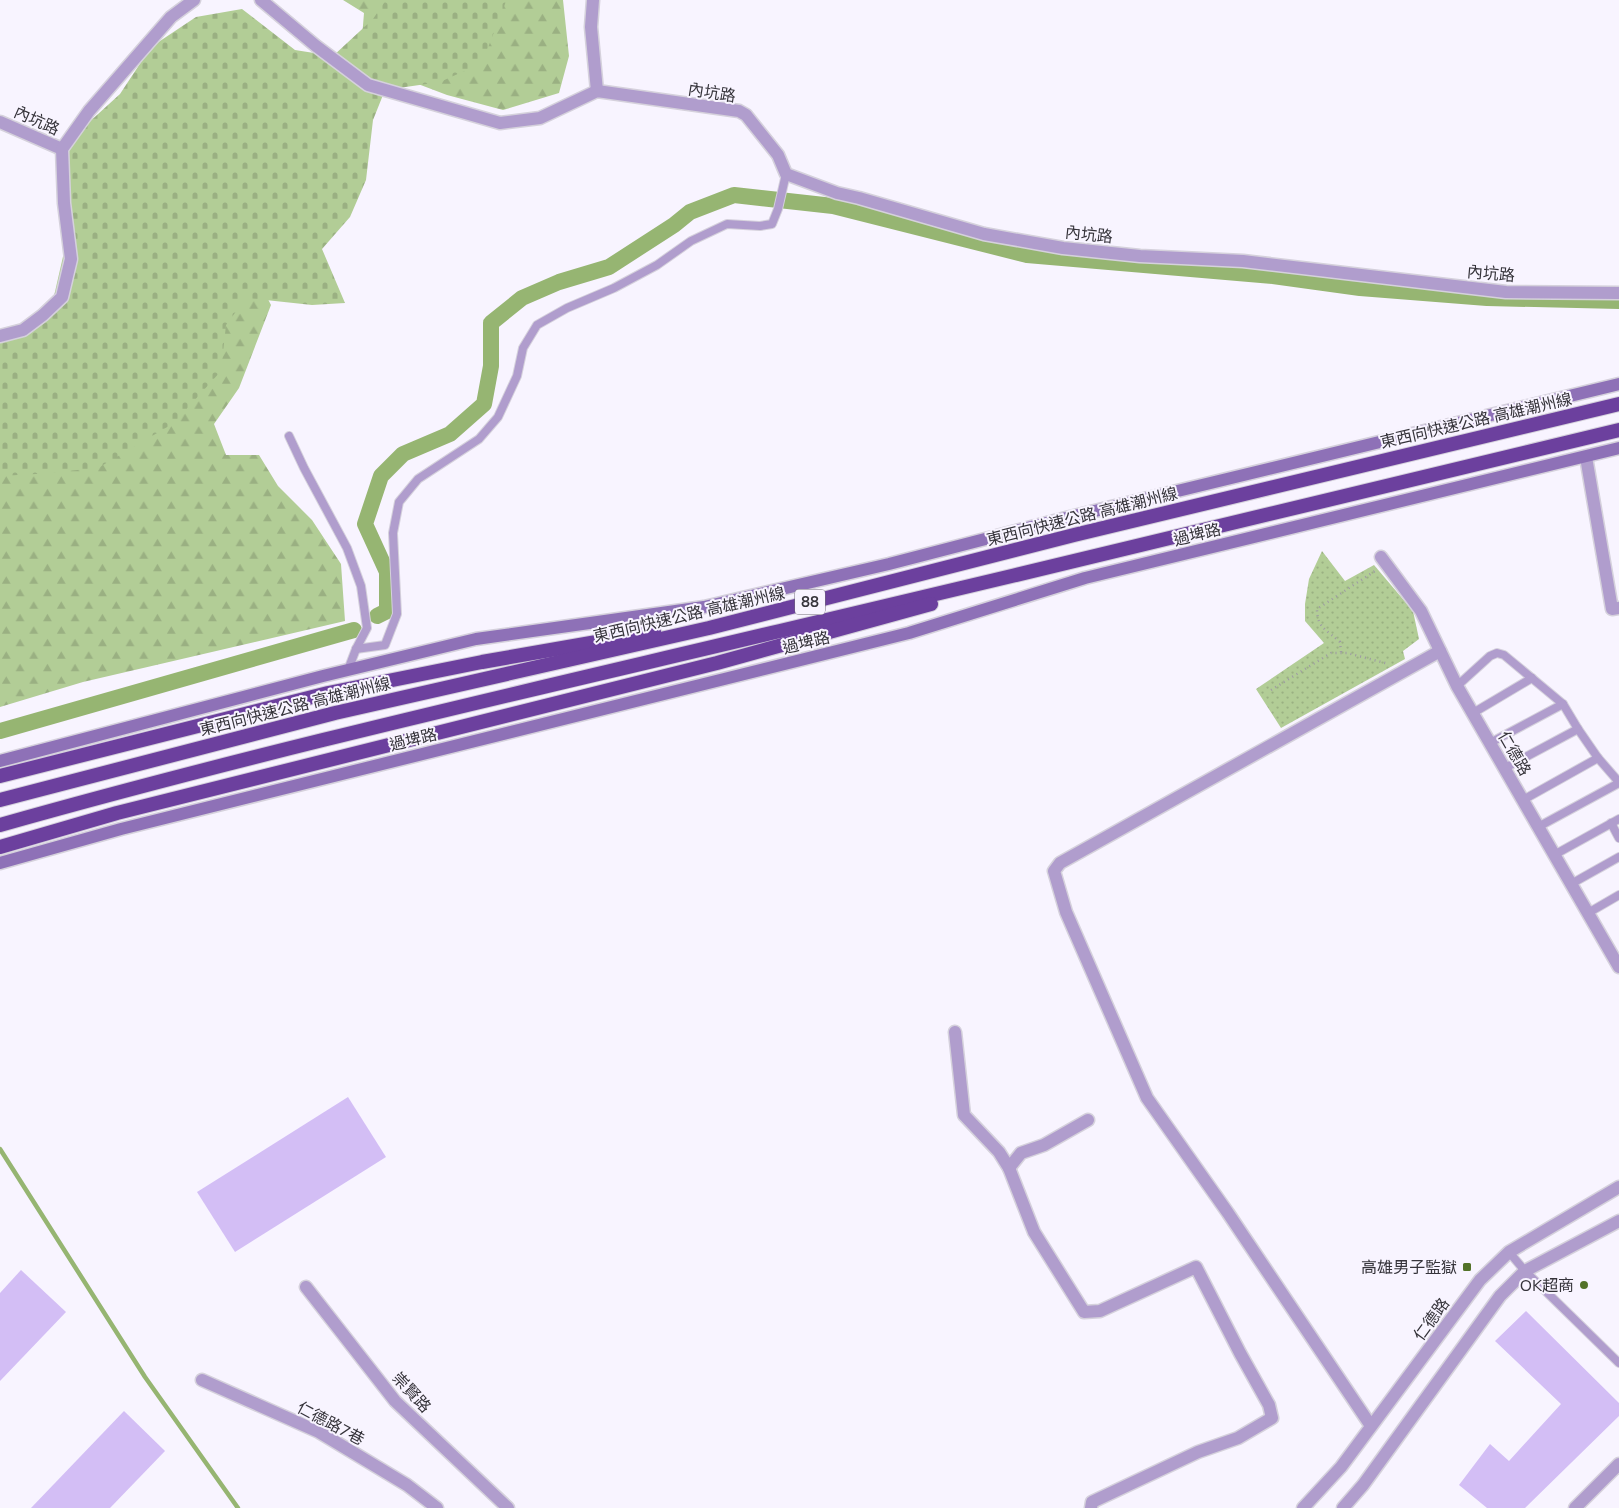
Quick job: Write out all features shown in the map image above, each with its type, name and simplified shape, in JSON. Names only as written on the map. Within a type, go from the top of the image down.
[{"type":"highway","name":"東西向快速公路 高雄潮州線","points":[[0,800],[334,713],[709,628],[1074,535],[1619,404]]},
{"type":"highway","name":"88","points":[[0,825],[121,791],[341,735],[1619,430]]},
{"type":"highway","points":[[0,846],[126,810],[718,663],[899,614],[1080,560]]},
{"type":"highway","points":[[0,776],[328,693],[482,662],[674,628],[709,628]]},
{"type":"main road","points":[[0,761],[348,670],[476,639],[704,607],[889,564],[1079,514],[1619,384]]},
{"type":"main road","name":"過埤路","points":[[0,863],[121,829],[909,633],[1085,578],[1619,448]]},
{"type":"street","points":[[0,336],[23,330],[62,297],[71,259],[64,202],[62,149],[88,111],[170,16],[194,0]]},
{"type":"street","points":[[261,0],[368,86],[500,123],[540,118],[597,91],[591,27],[592,0]]},
{"type":"street","name":"內坑路","points":[[597,91],[739,111],[746,115],[778,155],[786,174],[837,193],[984,234],[1063,248],[1140,256],[1243,261],[1506,292],[1619,293]]},
{"type":"street","name":"內坑路","points":[[0,122],[62,149]]},
{"type":"street","points":[[1586,456],[1612,609],[1619,608]]},
{"type":"street","name":"仁德路","points":[[1383,561],[1422,611],[1457,686],[1619,966]]},
{"type":"street","points":[[1371,1426],[1147,1098],[1066,912],[1054,871],[1060,862],[1440,651]]},
{"type":"street","points":[[955,1032],[964,1115],[999,1152],[1009,1168],[1034,1232],[1084,1312],[1100,1311],[1196,1267],[1269,1405],[1272,1418],[1238,1438],[1198,1452],[1092,1502],[1091,1508]]},
{"type":"street","points":[[1009,1168],[1021,1152],[1044,1145],[1088,1120]]},
{"type":"street","name":"仁德路","points":[[1303,1508],[1341,1467],[1480,1280],[1509,1252],[1619,1188]]},
{"type":"street","points":[[1343,1508],[1364,1485],[1500,1296],[1525,1271],[1619,1221]]},
{"type":"street","name":"崇賢路","points":[[306,1287],[395,1401],[508,1508]]},
{"type":"street","name":"仁德路7巷","points":[[202,1380],[319,1432],[407,1485],[437,1508]]},
{"type":"street","points":[[1575,1508],[1619,1464]]},
{"type":"lane","points":[[356,649],[385,645],[397,614],[392,533],[399,502],[418,480],[479,439],[498,417],[517,376],[523,348],[536,325],[567,308],[614,288],[658,264],[691,241],[727,224],[760,226],[772,224],[778,209],[786,174]]},
{"type":"lane","points":[[289,436],[347,548],[361,586],[367,628],[348,670]]},
{"type":"lane","points":[[1457,686],[1490,656],[1497,653],[1504,655],[1563,704],[1598,758],[1619,782],[1538,827]]},
{"type":"lane","points":[[1473,713],[1532,678]]},
{"type":"lane","points":[[1490,743],[1563,704]]},
{"type":"lane","points":[[1505,768],[1578,729]]},
{"type":"lane","points":[[1523,800],[1598,758]]},
{"type":"lane","points":[[1554,855],[1619,819]]},
{"type":"lane","points":[[1610,823],[1619,838]]},
{"type":"lane","points":[[1571,884],[1619,857]]},
{"type":"lane","points":[[1588,913],[1619,895]]},
{"type":"lane","points":[[1509,1252],[1525,1271],[1619,1363]]},
{"type":"path","points":[[1341,652],[1340,642],[1321,626],[1317,620],[1317,608],[1383,561]]},
{"type":"path","points":[[1271,690],[1331,653],[1341,652],[1392,665],[1400,673]]},
{"type":"green space","points":[[343,0],[563,0],[569,56],[559,93],[503,110],[447,95],[360,62],[364,13]]},
{"type":"green space","points":[[386,0],[506,0],[482,63],[440,82],[385,90],[373,120],[366,180],[350,217],[322,249],[345,303],[312,305],[246,298],[226,325],[221,371],[174,423],[98,468],[0,476],[0,343],[25,331],[54,296],[67,239],[63,146],[120,94],[151,47],[196,17],[242,9],[295,50],[333,56],[373,19]]},
{"type":"green space","points":[[254,272],[271,305],[239,388],[214,424],[226,455],[259,455],[278,486],[312,520],[341,564],[345,621],[83,682],[0,707],[0,344]]},
{"type":"green space","points":[[1322,551],[1345,581],[1374,565],[1413,611],[1419,639],[1403,651],[1405,659],[1281,728],[1256,689],[1324,643],[1305,621],[1305,604],[1309,579]]},
{"type":"building","points":[[348,1097],[386,1157],[235,1252],[197,1192]]},
{"type":"building","points":[[21,1270],[66,1312],[0,1381],[0,1293]]},
{"type":"building","points":[[1526,1311],[1619,1403],[1619,1416],[1525,1508],[1487,1508],[1459,1485],[1490,1444],[1509,1461],[1561,1404],[1495,1341]]},
{"type":"building","points":[[124,1411],[165,1451],[110,1508],[31,1508]]},
{"type":"waterway","points":[[377,616],[387,611],[387,572],[365,524],[381,476],[403,454],[450,434],[484,404],[491,366],[491,323],[522,298],[559,282],[609,267],[674,225],[690,212],[734,195],[833,206],[1027,255],[1273,276],[1360,288],[1487,298],[1619,301]]},
{"type":"waterway","points":[[0,731],[354,630]]},
{"type":"waterway","points":[[0,1149],[145,1377],[238,1508]]},
{"type":"place","name":"高雄男子監獄","points":[[1467,1267]]},
{"type":"place","name":"OK超商","points":[[1584,1285]]}]
